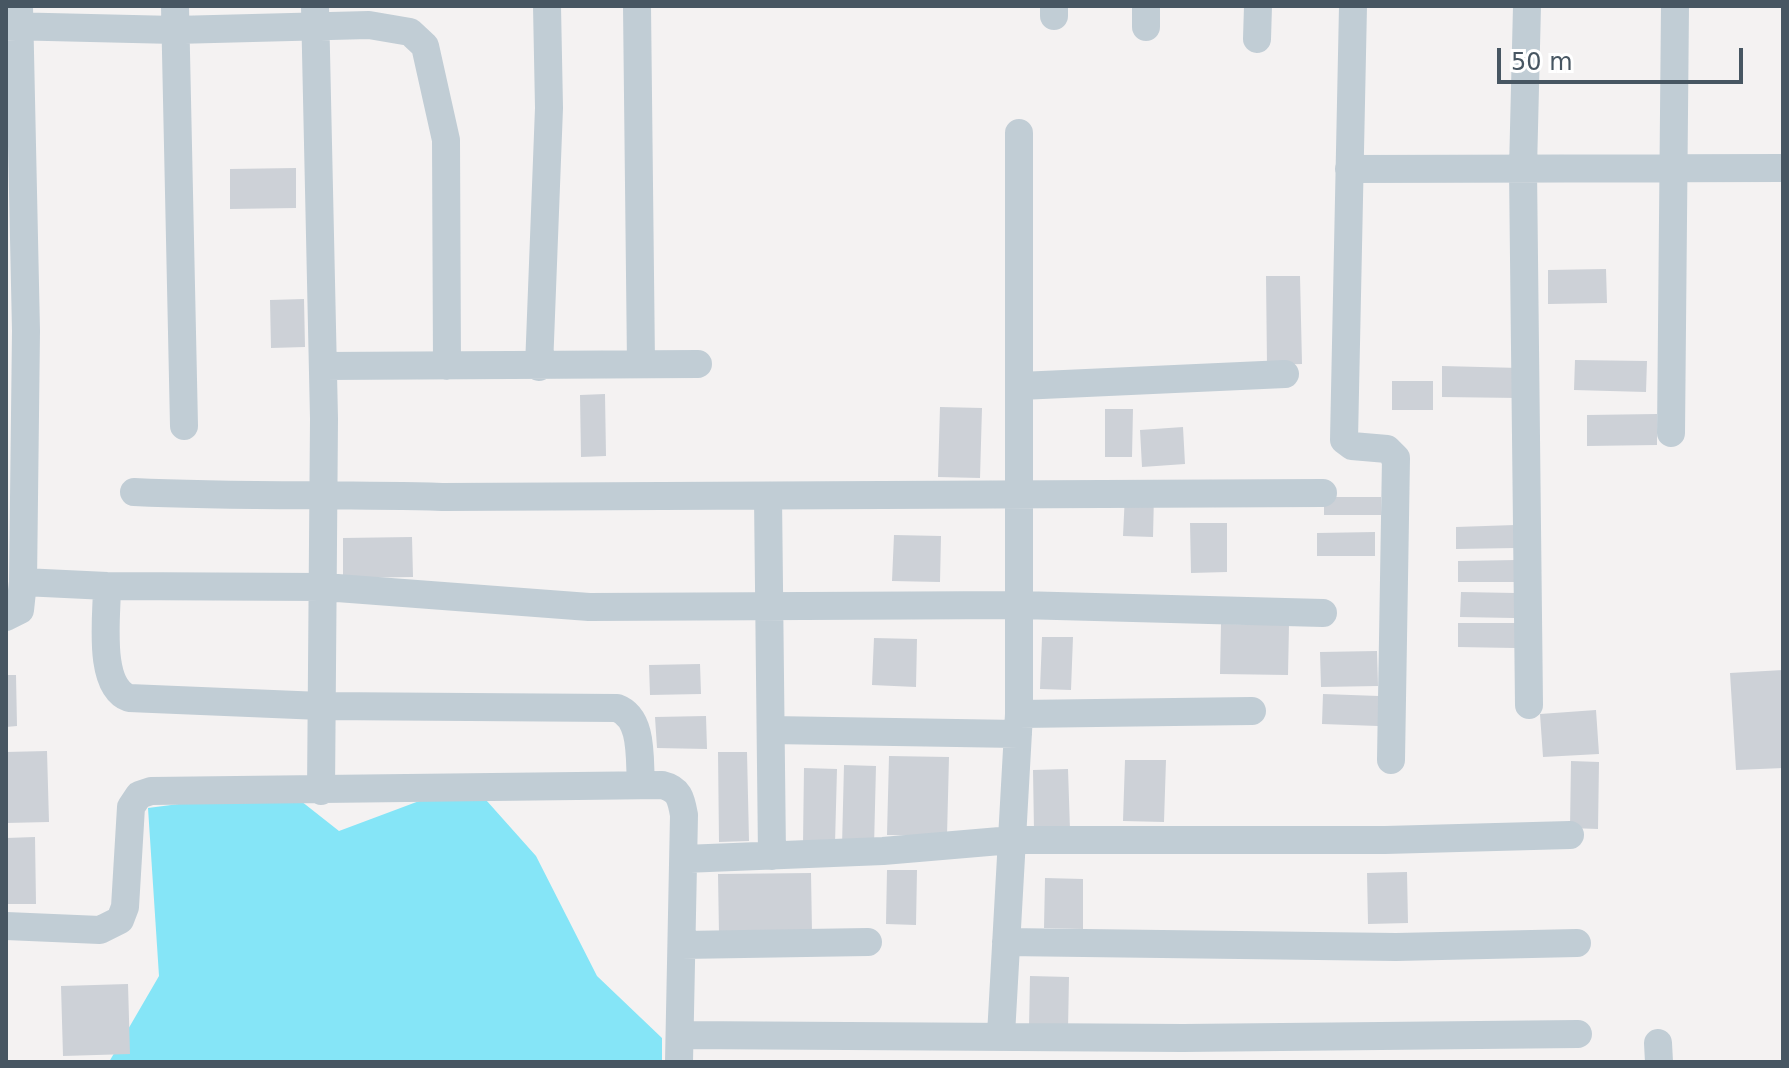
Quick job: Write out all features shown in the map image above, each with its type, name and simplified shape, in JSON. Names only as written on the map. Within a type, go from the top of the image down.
[{"type":"street","points":[[539,367],[549,108],[547,6]]},
{"type":"street","points":[[637,6],[641,364]]},
{"type":"street","points":[[1257,39],[1258,6]]},
{"type":"street","points":[[1353,6],[1344,440],[1352,446],[1387,449],[1396,458],[1391,760]]},
{"type":"street","points":[[1527,6],[1523,169],[1529,705]]},
{"type":"street","points":[[1671,433],[1675,6]]},
{"type":"street","points":[[6,617],[20,610],[23,582],[26,331],[15,20],[315,16],[410,32],[425,46],[446,140],[447,366]]},
{"type":"street","points":[[315,16],[323,366],[321,791]]},
{"type":"street","points":[[175,18],[184,426]]},
{"type":"street","points":[[1001,1035],[1019,724],[1019,133]]},
{"type":"street","points":[[1349,169],[1783,168]]},
{"type":"street","points":[[323,366],[698,364]]},
{"type":"street","points":[[1020,386],[1285,374]]},
{"type":"street","points":[[134,492],[214,497],[322,494],[768,497],[1323,493]]},
{"type":"street","points":[[768,497],[772,606],[772,856]]},
{"type":"street","points":[[23,582],[107,586],[324,587],[589,607],[1019,605],[1323,613]]},
{"type":"street","points":[[107,586],[109,677],[119,694],[129,698],[321,706],[617,708],[626,711],[635,724],[641,785]]},
{"type":"street","points":[[771,730],[1019,724],[1252,711]]},
{"type":"street","points":[[6,926],[100,930],[120,920],[125,907],[131,807],[139,795],[151,791],[641,785],[674,788],[682,798],[684,859],[679,1048],[949,1049],[1001,1035],[1183,1038],[1578,1034]]},
{"type":"street","points":[[684,859],[1012,840],[1385,840],[1570,835]]},
{"type":"street","points":[[682,945],[868,942]]},
{"type":"street","points":[[1006,942],[1396,947],[1577,943]]},
{"type":"water","points":[[470,782],[536,856],[597,976],[662,1038],[662,1062],[109,1062],[159,976],[148,808],[287,790],[339,831]]},
{"type":"building","points":[[296,168],[296,208],[230,209],[230,169]]},
{"type":"building","points":[[1606,269],[1607,303],[1548,304],[1548,270]]},
{"type":"building","points":[[1266,276],[1300,276],[1302,364],[1267,365]]},
{"type":"building","points":[[304,299],[305,347],[271,348],[270,300]]},
{"type":"building","points":[[1575,360],[1647,361],[1646,392],[1574,390]]},
{"type":"building","points":[[1442,366],[1520,368],[1519,398],[1442,397]]},
{"type":"building","points":[[1392,381],[1433,381],[1433,410],[1392,410]]},
{"type":"building","points":[[605,394],[606,456],[581,457],[580,395]]},
{"type":"building","points":[[940,407],[982,408],[980,478],[938,477]]},
{"type":"building","points":[[1105,409],[1133,409],[1132,457],[1105,457]]},
{"type":"building","points":[[1657,414],[1657,445],[1587,446],[1587,415]]},
{"type":"building","points":[[1183,427],[1185,464],[1142,467],[1140,430]]},
{"type":"building","points":[[1125,494],[1154,495],[1153,537],[1123,536]]},
{"type":"building","points":[[1324,497],[1381,497],[1381,515],[1324,515]]},
{"type":"building","points":[[1190,523],[1227,523],[1227,572],[1191,573]]},
{"type":"building","points":[[1515,525],[1516,548],[1456,549],[1456,527]]},
{"type":"building","points":[[1375,532],[1375,556],[1317,556],[1317,533]]},
{"type":"building","points":[[894,535],[941,536],[940,582],[892,581]]},
{"type":"building","points":[[412,537],[413,577],[343,578],[343,538]]},
{"type":"building","points":[[1517,560],[1517,582],[1458,582],[1458,561]]},
{"type":"building","points":[[1461,592],[1515,593],[1514,618],[1460,617]]},
{"type":"building","points":[[1458,623],[1515,623],[1515,648],[1458,647]]},
{"type":"building","points":[[1221,624],[1289,625],[1288,675],[1220,674]]},
{"type":"building","points":[[1042,637],[1073,637],[1071,690],[1040,689]]},
{"type":"building","points":[[874,638],[917,639],[916,687],[872,685]]},
{"type":"building","points":[[1377,651],[1378,686],[1321,687],[1320,652]]},
{"type":"building","points":[[700,664],[701,694],[650,695],[649,665]]},
{"type":"building","points":[[1783,670],[1783,768],[1736,770],[1730,673]]},
{"type":"building","points":[[6,675],[16,675],[17,726],[6,727]]},
{"type":"building","points":[[1323,694],[1379,696],[1378,726],[1322,724]]},
{"type":"building","points":[[1596,710],[1599,754],[1543,757],[1540,714]]},
{"type":"building","points":[[706,716],[707,749],[657,748],[655,717]]},
{"type":"building","points":[[47,751],[49,822],[6,823],[6,752]]},
{"type":"building","points":[[718,752],[747,752],[749,841],[719,842]]},
{"type":"building","points":[[889,756],[949,757],[947,836],[887,835]]},
{"type":"building","points":[[1125,760],[1166,760],[1164,822],[1123,821]]},
{"type":"building","points":[[1571,761],[1599,762],[1598,829],[1570,828]]},
{"type":"building","points":[[844,765],[876,766],[874,847],[842,846]]},
{"type":"building","points":[[804,768],[837,769],[835,844],[803,844]]},
{"type":"building","points":[[1068,769],[1070,830],[1034,831],[1033,770]]},
{"type":"building","points":[[35,837],[36,904],[6,904],[6,838]]},
{"type":"building","points":[[887,870],[917,870],[916,925],[886,924]]},
{"type":"building","points":[[1407,872],[1408,923],[1368,924],[1367,873]]},
{"type":"building","points":[[811,873],[812,933],[719,934],[718,874]]},
{"type":"building","points":[[1045,878],[1083,879],[1083,929],[1044,928]]},
{"type":"building","points":[[1030,976],[1069,977],[1068,1029],[1029,1028]]},
{"type":"building","points":[[128,984],[130,1054],[63,1056],[61,986]]}]
